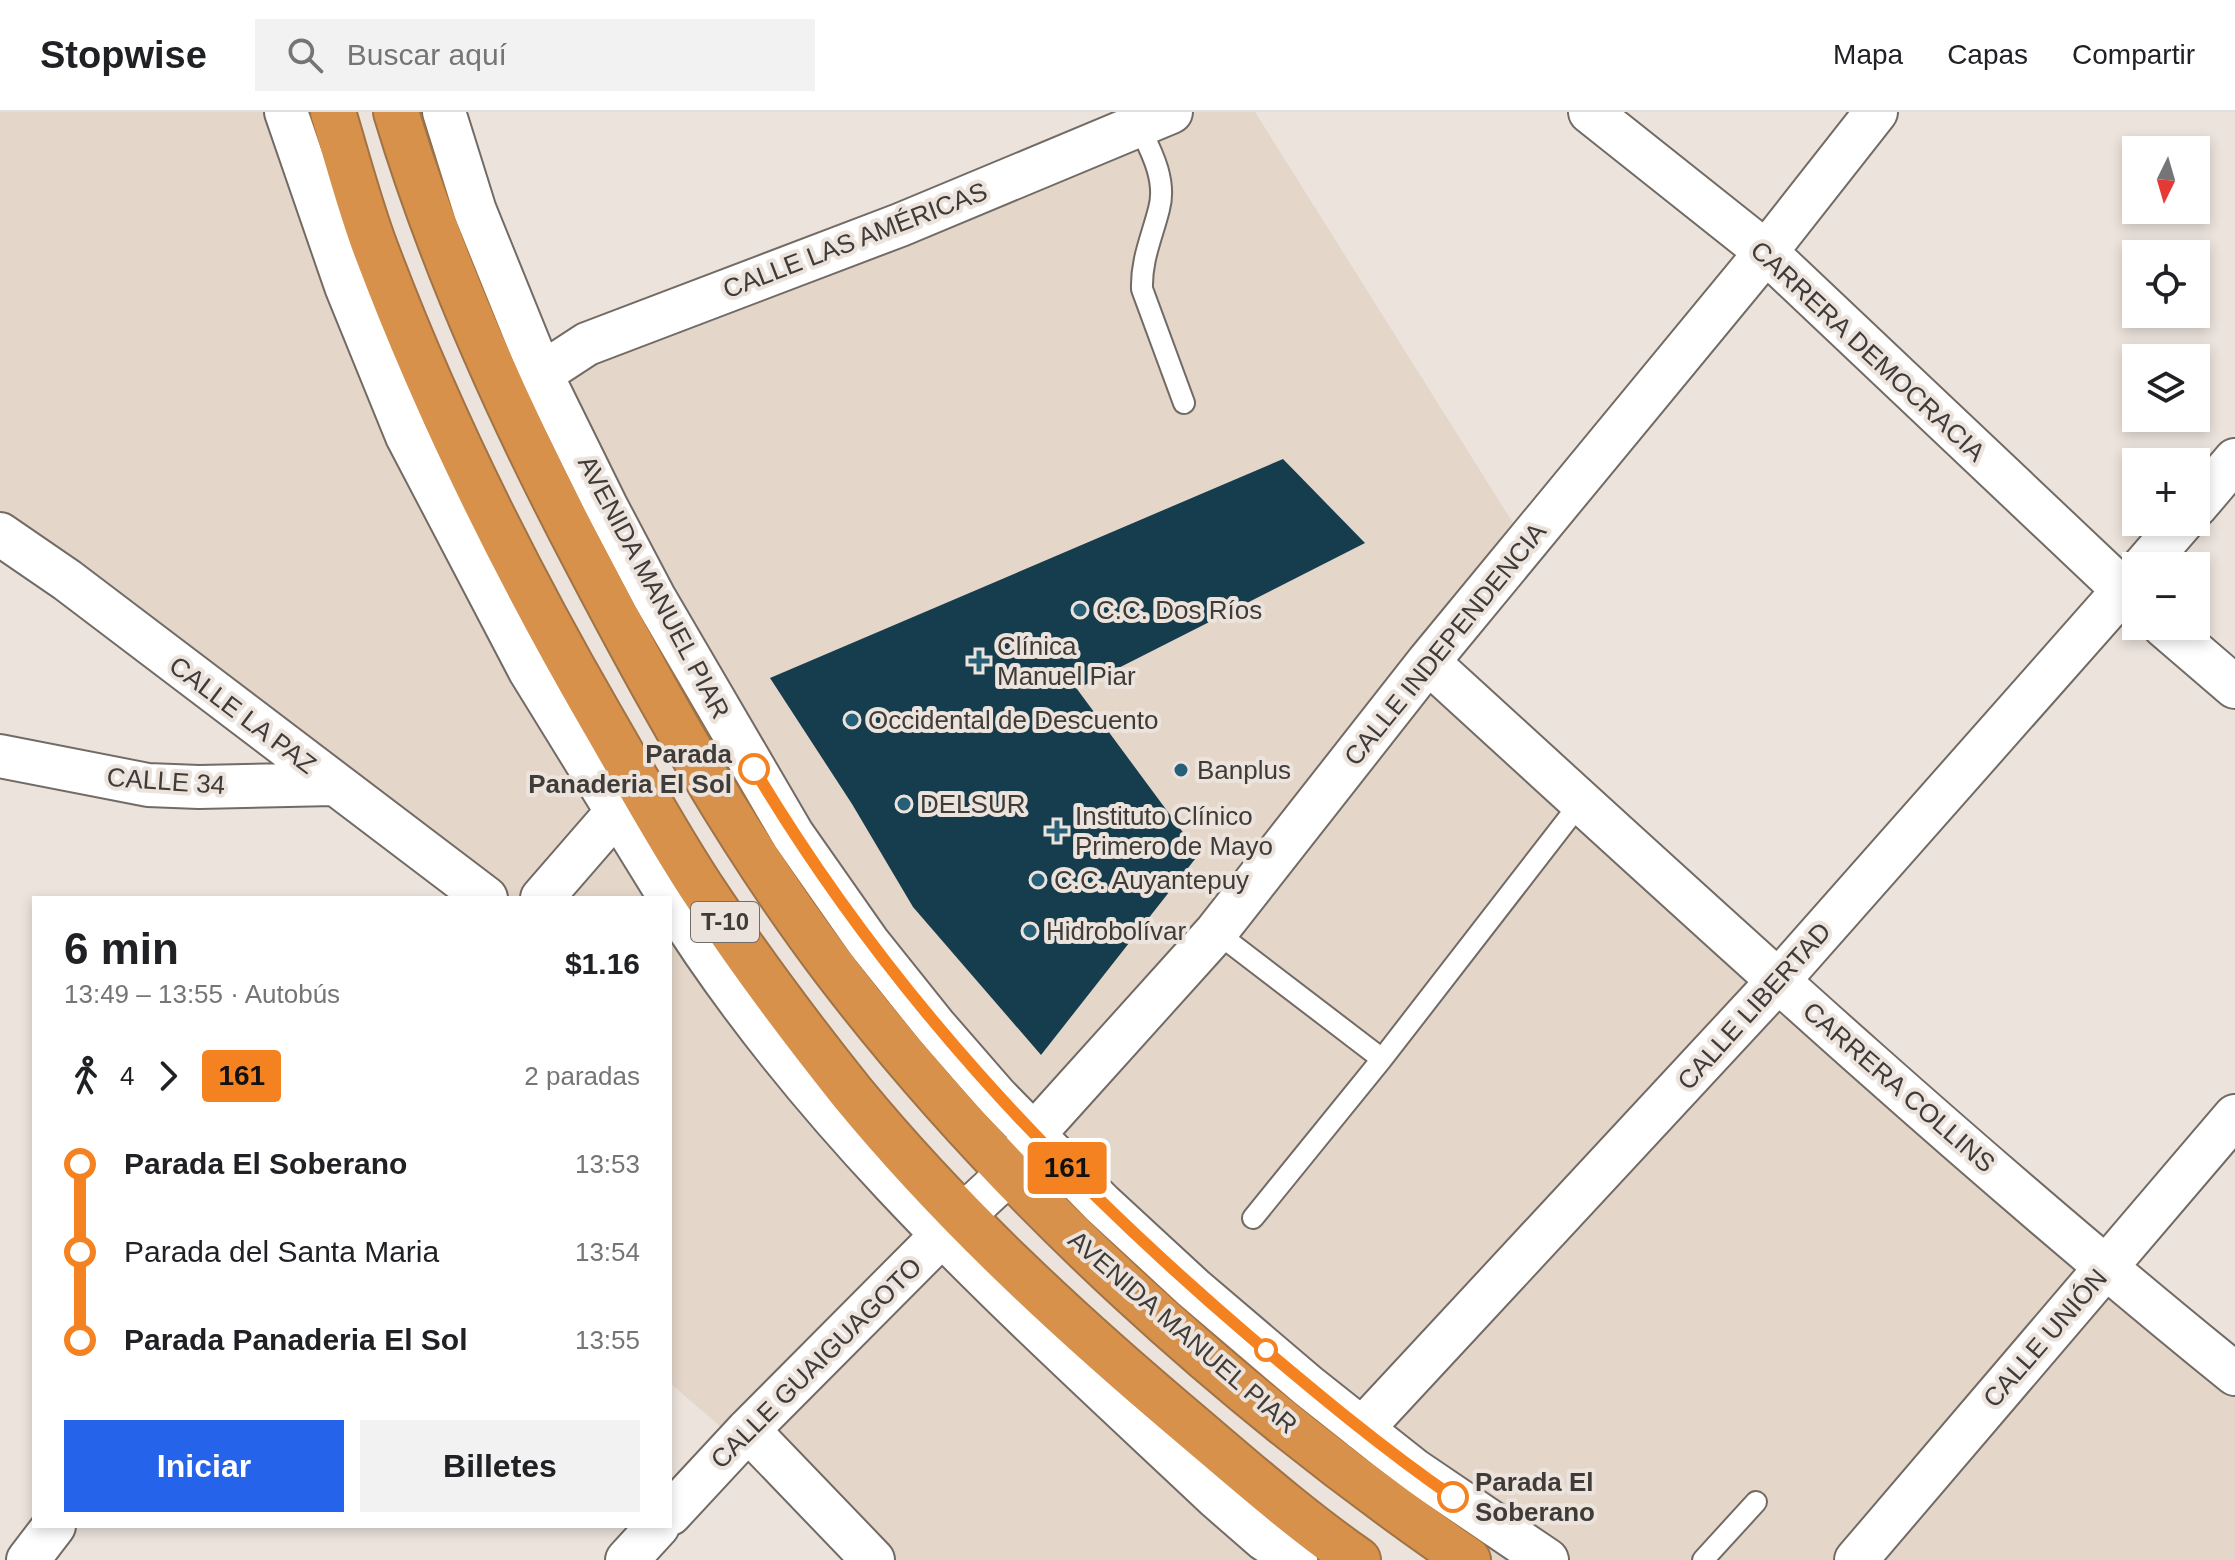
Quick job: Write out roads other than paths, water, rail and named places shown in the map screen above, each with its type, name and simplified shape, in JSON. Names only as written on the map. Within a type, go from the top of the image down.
[{"type":"highway","name":"T-10","points":[[333,112],[332,181],[375,248],[445,418],[547,622],[628,799],[704,893],[783,1006],[919,1170],[953,1226],[1028,1281],[1123,1368],[1241,1468],[1358,1560]]},
{"type":"highway","name":"AVENIDA MANUEL PIAR","points":[[404,114],[434,226],[502,392],[616,618],[757,859],[834,968],[902,1055],[965,1127],[1072,1235],[1165,1321],[1281,1420],[1388,1505],[1468,1560]]},
{"type":"street","name":"T-10","points":[[286,112],[332,181]]},
{"type":"street","name":"AVENIDA MANUEL PIAR","points":[[444,112],[475,211],[541,374],[654,597],[793,835],[868,942],[997,1097],[1102,1204],[1193,1288],[1414,1470],[1547,1560]]},
{"type":"street","name":"CARRERA DEMOCRACIA","points":[[1590,112],[1766,252],[2122,572]]},
{"type":"street","name":"CALLE INDEPENDENCIA","points":[[1010,1172],[1034,1134],[1216,932],[1428,662],[1766,252],[1876,112]]},
{"type":"street","name":"CALLE LAS AMÉRICAS","points":[[541,374],[587,344],[900,225],[1155,119]]},
{"type":"street","points":[[2210,489],[2235,460]]},
{"type":"street","name":"CALLE LA PAZ","points":[[0,534],[67,580],[483,896]]},
{"type":"street","name":"CALLE LIBERTAD","points":[[2159,552],[2171,536]]},
{"type":"street","points":[[616,618],[654,597]]},
{"type":"street","name":"CALLE LIBERTAD","points":[[1362,1429],[1778,981],[2122,598]]},
{"type":"street","points":[[2180,640],[2235,687]]},
{"type":"street","name":"CARRERA COLLINS","points":[[1428,662],[1778,981],[2105,1269],[2235,1374]]},
{"type":"street","name":"CALLE 34","points":[[0,756],[148,785],[333,784]]},
{"type":"street","name":"T-10","points":[[628,799],[669,896]]},
{"type":"street","points":[[544,896],[628,799]]},
{"type":"street","name":"T-10","points":[[672,901],[754,1022],[834,1118],[953,1226],[1268,1553]]},
{"type":"street","name":"CALLE UNIÓN","points":[[1856,1560],[2235,1116]]},
{"type":"street","name":"CALLE GUAIGUAGOTO","points":[[672,1512],[748,1430],[1010,1172]]},
{"type":"street","points":[[748,1430],[873,1560]]},
{"type":"street","points":[[28,1560],[52,1528]]},
{"type":"street","points":[[627,1560],[656,1528]]},
{"type":"lane","points":[[1155,119],[1155,159],[1161,181],[1160,207],[1146,253],[1142,289],[1184,403]]},
{"type":"lane","points":[[1253,1218],[1382,1059],[1581,802]]},
{"type":"lane","points":[[1216,932],[1382,1059]]},
{"type":"lane","points":[[1703,1560],[1756,1502]]},
{"type":"place","name":"C.C. Dos Ríos","points":[[1080,610]]},
{"type":"place","name":"Clínica Manuel Piar","points":[[979,661]]},
{"type":"place","name":"Occidental de Descuento","points":[[852,720]]},
{"type":"place","name":"Parada Panaderia El Sol","points":[[754,769]]},
{"type":"place","name":"Banplus","points":[[1181,770]]},
{"type":"place","name":"DELSUR","points":[[904,804]]},
{"type":"place","name":"Instituto Clínico Primero de Mayo","points":[[1057,831]]},
{"type":"place","name":"C.C. Auyantepuy","points":[[1038,880]]},
{"type":"place","name":"Hidrobolívar","points":[[1030,931]]},
{"type":"place","name":"Parada El Soberano","points":[[1453,1497]]}]
